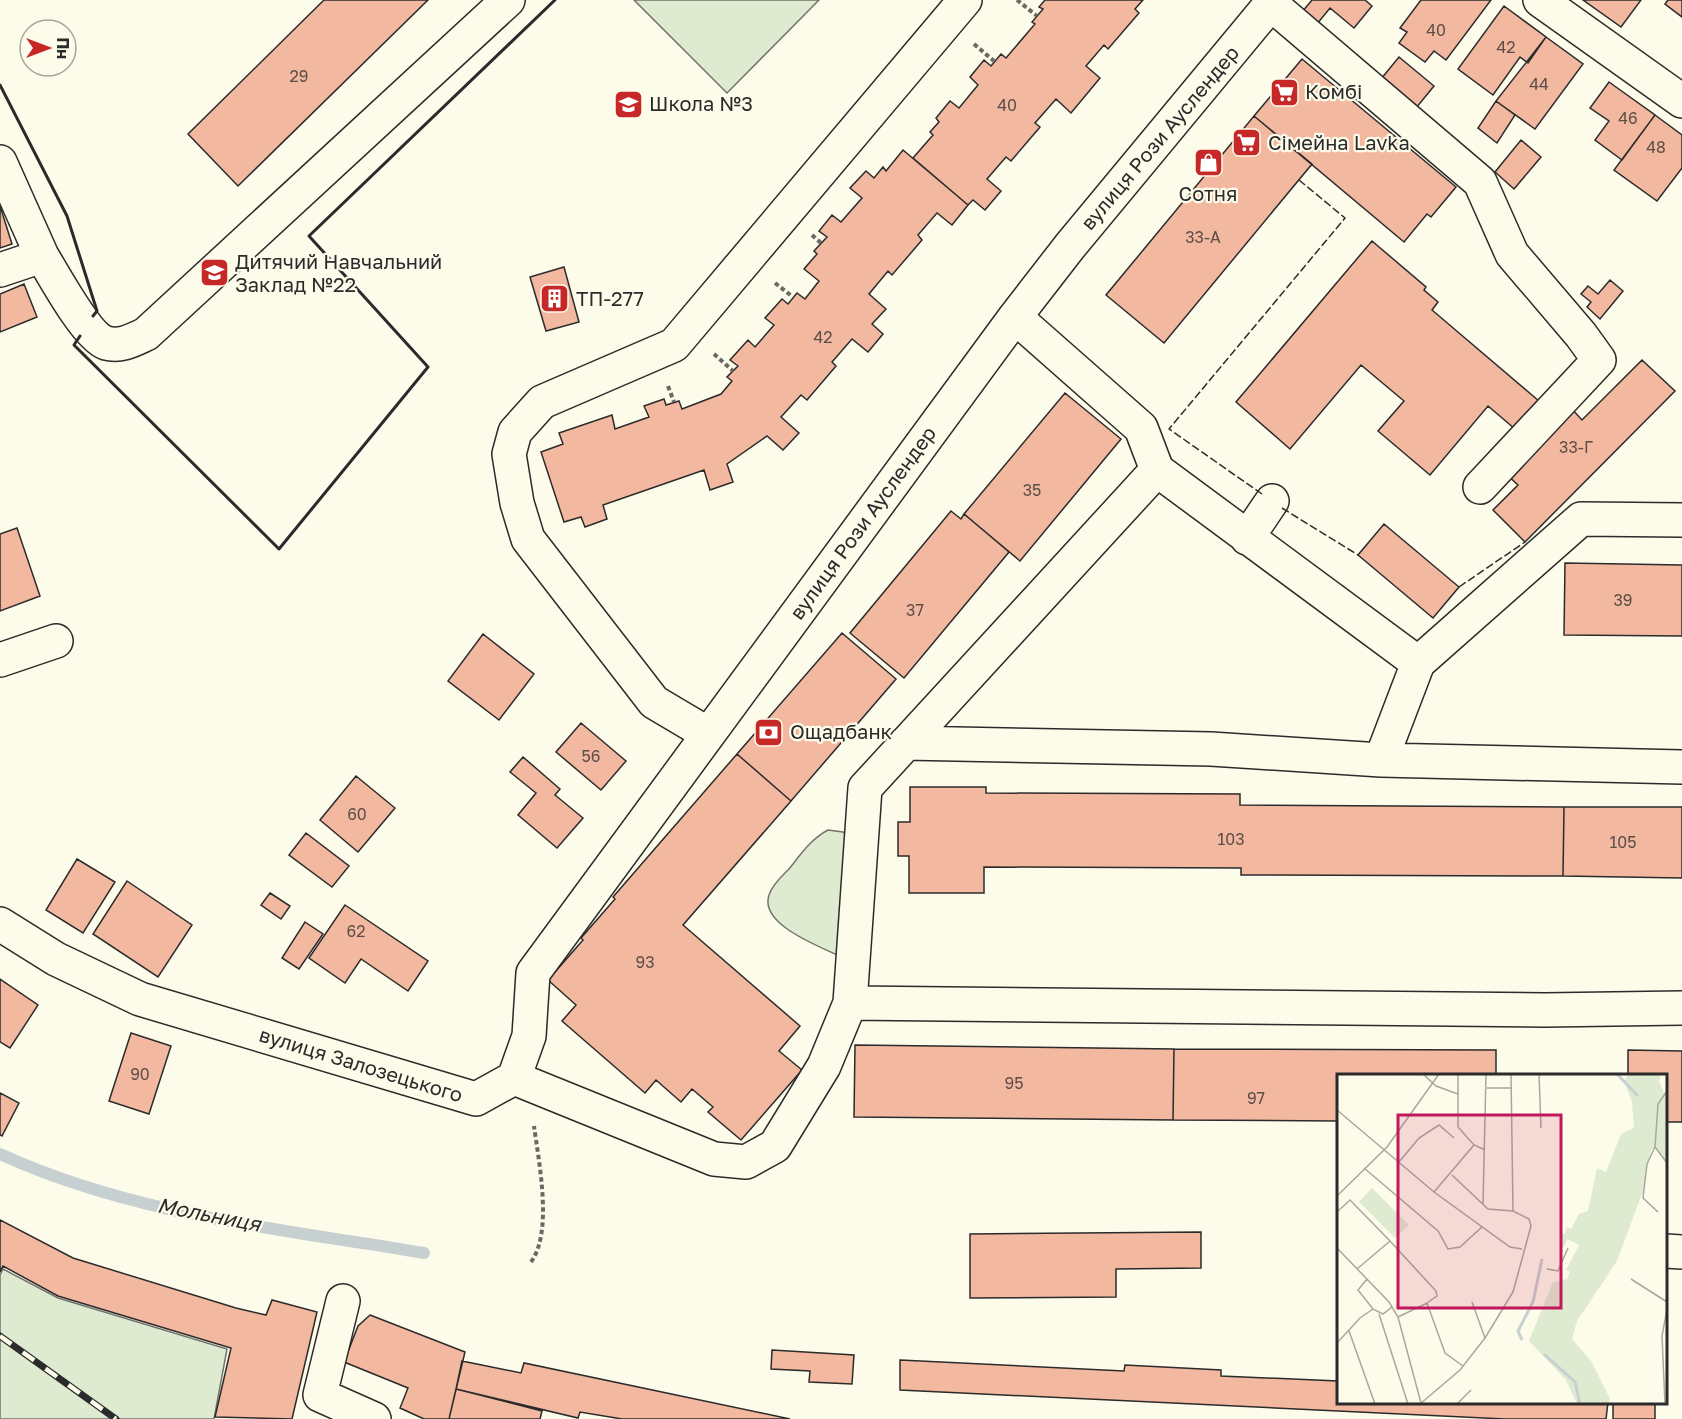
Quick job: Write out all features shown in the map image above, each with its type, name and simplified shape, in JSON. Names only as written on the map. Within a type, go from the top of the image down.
[{"type":"street","points":[[0,162],[42,256],[86,327],[104,343],[126,344],[146,334],[508,0]]},
{"type":"street","points":[[708,734],[654,702],[528,539],[517,503],[509,454],[515,432],[542,402],[674,345],[965,0]]},
{"type":"street","points":[[1540,0],[1682,101]]},
{"type":"street","points":[[1273,2],[1480,182],[1512,254],[1581,335],[1599,360],[1480,487]]},
{"type":"street","name":"вулиця Рози Ауслендер","points":[[521,1081],[529,1036],[533,973],[1015,317],[1077,237],[1273,2]]},
{"type":"street","points":[[0,270],[42,256]]},
{"type":"street","points":[[1015,317],[1141,428],[1157,470],[1418,663]]},
{"type":"street","points":[[521,1081],[714,1159],[746,1162],[775,1146],[824,1066],[850,1003],[865,788],[1157,470]]},
{"type":"street","points":[[1247,538],[1272,501]]},
{"type":"street","points":[[1381,760],[1418,663],[1581,519],[1682,520]]},
{"type":"street","points":[[0,660],[56,641]]},
{"type":"street","points":[[906,743],[1211,748],[1381,760],[1682,767]]},
{"type":"street","name":"вулиця Залозецького","points":[[0,924],[56,959],[140,999],[476,1099],[521,1081]]},
{"type":"street","points":[[850,1003],[1545,1010],[1682,1008]]},
{"type":"street","points":[[1667,1251],[1682,1252]]},
{"type":"street","points":[[343,1301],[320,1395],[374,1419]]},
{"type":"path","points":[[1017,0],[1037,16]]},
{"type":"path","points":[[521,1081],[537,1151],[543,1229],[538,1252],[531,1262]]},
{"type":"green space","points":[[634,0],[819,0],[727,93]]},
{"type":"green space","points":[[828,830],[843,832],[850,838],[841,957],[793,933],[773,916],[768,906],[770,891],[775,884],[811,842]]},
{"type":"green space","points":[[3,1269],[58,1298],[227,1349],[214,1419],[0,1419],[0,1275]]},
{"type":"building","points":[[324,0],[428,0],[238,186],[188,134]]},
{"type":"building","points":[[1045,0],[1143,0],[1135,9],[1139,13],[1108,49],[1104,45],[1086,66],[1100,78],[1071,113],[1056,99],[1035,123],[1040,127],[1011,161],[1006,157],[987,179],[1001,191],[985,210],[973,200],[968,205],[913,158],[933,135],[930,132],[939,122],[936,118],[950,101],[959,108],[978,85],[970,77],[984,60],[991,66],[1001,54],[1006,58],[1035,24],[1032,22],[1043,9],[1039,7]]},
{"type":"building","points":[[1312,0],[1365,0],[1372,6],[1354,28],[1330,8],[1317,24],[1302,12]]},
{"type":"building","points":[[1421,0],[1491,0],[1446,60],[1434,51],[1425,62],[1399,43],[1407,32],[1400,28]]},
{"type":"building","points":[[1583,0],[1641,0],[1621,27]]},
{"type":"building","points":[[1668,0],[1682,0],[1682,17],[1665,4]]},
{"type":"building","points":[[1504,6],[1546,37],[1528,63],[1520,57],[1493,95],[1458,69]]},
{"type":"building","points":[[1546,37],[1583,64],[1535,129],[1496,101]]},
{"type":"building","points":[[1399,57],[1434,86],[1416,108],[1381,79]]},
{"type":"building","points":[[1302,59],[1456,187],[1431,217],[1427,214],[1404,242],[1254,116]]},
{"type":"building","points":[[1609,82],[1655,115],[1622,160],[1595,140],[1609,121],[1590,108]]},
{"type":"building","points":[[1496,101],[1515,115],[1497,143],[1478,128]]},
{"type":"building","points":[[1655,115],[1682,135],[1682,168],[1657,201],[1614,170]]},
{"type":"building","points":[[1254,116],[1312,164],[1164,343],[1106,295]]},
{"type":"building","points":[[1521,140],[1541,157],[1514,189],[1495,172]]},
{"type":"building","points":[[903,150],[968,205],[952,225],[937,213],[918,235],[922,240],[892,275],[888,271],[869,294],[886,309],[872,324],[883,334],[868,352],[852,339],[832,362],[836,366],[807,400],[801,395],[781,417],[799,433],[783,450],[767,436],[727,464],[733,482],[710,490],[704,470],[603,505],[607,519],[585,527],[581,517],[564,522],[541,452],[563,444],[559,433],[612,415],[615,429],[649,417],[644,406],[664,399],[666,405],[679,401],[682,409],[721,394],[732,381],[727,377],[738,366],[730,360],[748,340],[755,347],[774,325],[765,318],[782,299],[788,304],[797,293],[805,299],[819,281],[804,269],[817,254],[814,251],[827,237],[819,231],[832,215],[841,222],[862,198],[850,188],[866,171],[874,178],[883,167],[886,171]]},
{"type":"building","points":[[0,206],[12,244],[0,248]]},
{"type":"building","points":[[1372,241],[1426,287],[1424,290],[1438,302],[1432,310],[1539,401],[1515,429],[1488,406],[1430,475],[1378,431],[1404,401],[1361,365],[1290,449],[1236,402]]},
{"type":"building","name":"ТП-277","points":[[564,267],[579,322],[546,331],[530,277]]},
{"type":"building","points":[[1610,280],[1623,291],[1600,319],[1587,307],[1591,302],[1581,294],[1588,286],[1598,294]]},
{"type":"building","points":[[24,284],[37,317],[0,332],[0,294]]},
{"type":"building","points":[[1642,360],[1675,391],[1525,542],[1493,510],[1518,485],[1506,474],[1571,408],[1582,420]]},
{"type":"building","points":[[1065,393],[1121,439],[1020,561],[964,514]]},
{"type":"building","points":[[951,511],[961,519],[964,514],[1009,552],[904,678],[850,633]]},
{"type":"building","points":[[1384,524],[1459,587],[1433,618],[1358,555]]},
{"type":"building","points":[[17,528],[40,596],[0,611],[0,534]]},
{"type":"building","points":[[1565,563],[1682,565],[1682,636],[1564,635]]},
{"type":"building","points":[[842,633],[896,679],[791,801],[737,754]]},
{"type":"building","points":[[483,634],[534,674],[499,720],[448,681]]},
{"type":"building","points":[[581,723],[626,761],[601,790],[556,752]]},
{"type":"building","points":[[737,754],[791,801],[683,925],[800,1026],[779,1051],[802,1070],[741,1140],[708,1112],[713,1107],[692,1089],[681,1102],[656,1080],[645,1093],[562,1021],[576,1005],[548,980],[583,940],[581,938],[615,899],[613,897]]},
{"type":"building","points":[[523,757],[560,789],[555,795],[583,818],[557,848],[518,815],[536,793],[510,772]]},
{"type":"building","points":[[356,776],[395,808],[358,852],[320,820]]},
{"type":"building","points":[[910,787],[986,787],[986,793],[1240,794],[1240,805],[1564,807],[1563,876],[1241,875],[1241,868],[984,867],[984,893],[909,893],[909,856],[898,856],[898,822],[910,822]]},
{"type":"building","points":[[1564,807],[1682,807],[1682,878],[1563,876]]},
{"type":"building","points":[[306,833],[349,866],[332,887],[289,855]]},
{"type":"building","points":[[77,859],[115,882],[83,933],[46,910]]},
{"type":"building","points":[[127,881],[192,925],[158,977],[93,934]]},
{"type":"building","points":[[270,893],[290,906],[281,919],[261,905]]},
{"type":"building","points":[[345,905],[428,961],[408,991],[361,959],[345,983],[309,958]]},
{"type":"building","points":[[305,922],[323,934],[299,969],[282,958]]},
{"type":"building","points":[[0,979],[38,1005],[10,1048],[0,1042]]},
{"type":"building","points":[[131,1033],[171,1046],[149,1114],[109,1101]]},
{"type":"building","points":[[855,1045],[1174,1049],[1173,1120],[854,1117]]},
{"type":"building","points":[[1174,1049],[1496,1050],[1496,1074],[1337,1074],[1337,1121],[1173,1120]]},
{"type":"building","points":[[1628,1050],[1682,1051],[1682,1122],[1667,1122],[1667,1074],[1628,1074]]},
{"type":"building","points":[[0,1093],[19,1103],[2,1136],[0,1135]]},
{"type":"building","points":[[0,1220],[73,1258],[236,1308],[266,1315],[272,1300],[317,1312],[292,1419],[215,1417],[231,1348],[58,1296],[3,1266],[0,1272]]},
{"type":"building","points":[[1201,1232],[1201,1268],[1116,1269],[1116,1297],[970,1298],[970,1234]]},
{"type":"building","points":[[370,1315],[465,1352],[449,1419],[424,1419],[400,1408],[408,1388],[344,1362],[358,1326]]},
{"type":"building","points":[[772,1350],[854,1355],[852,1384],[809,1382],[810,1371],[771,1369]]},
{"type":"building","points":[[900,1360],[1124,1371],[1125,1365],[1221,1370],[1221,1376],[1337,1381],[1337,1404],[1608,1404],[1606,1419],[1505,1419],[900,1390]]},
{"type":"building","points":[[462,1361],[521,1373],[524,1363],[790,1419],[622,1419],[580,1412],[578,1418],[456,1389]]},
{"type":"building","points":[[456,1389],[542,1411],[540,1419],[449,1419]]},
{"type":"building","points":[[1613,1404],[1655,1404],[1655,1419],[1613,1419]]},
{"type":"waterway","name":"Мольниця","points":[[0,1154],[50,1175],[155,1206],[262,1227],[424,1253]]},
{"type":"railway","points":[[0,1336],[116,1419]]},
{"type":"fence","points":[[1262,494],[1169,429],[1345,218],[1299,180]]},
{"type":"fence","points":[[1282,508],[1358,555]]},
{"type":"fence","points":[[1459,587],[1525,542]]},
{"type":"wall","points":[[80,336],[74,345],[279,549],[428,367],[309,236],[555,0]]},
{"type":"wall","points":[[0,85],[67,216],[97,311],[93,316]]},
{"type":"place","name":"Комбі","points":[[1284,92]]},
{"type":"place","name":"Школа №3","points":[[628,104]]},
{"type":"place","name":"Сімейна Lavka","points":[[1247,143]]},
{"type":"place","name":"Сотня","points":[[1208,163]]},
{"type":"place","name":"Дитячий Навчальний Заклад №22","points":[[214,273]]},
{"type":"place","name":"ТП-277","points":[[555,299]]},
{"type":"place","name":"Ощадбанк","points":[[769,732]]}]
